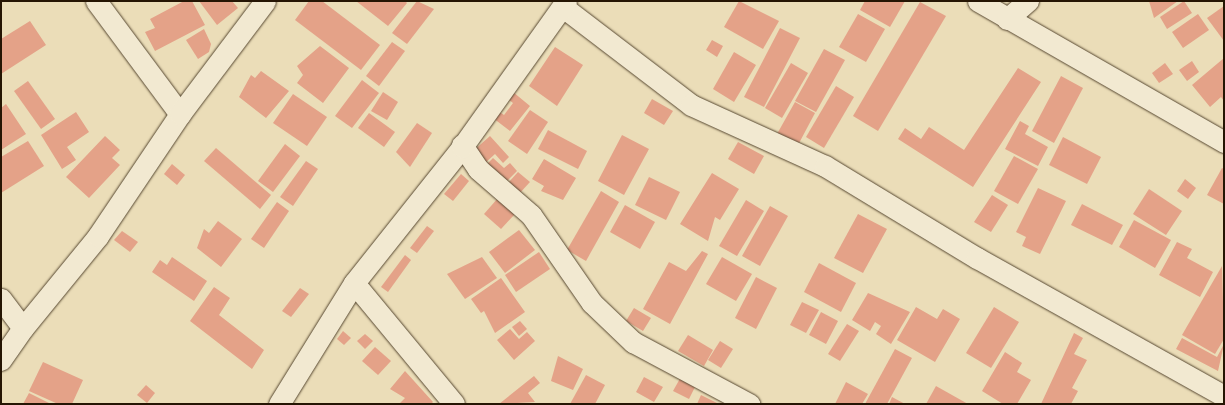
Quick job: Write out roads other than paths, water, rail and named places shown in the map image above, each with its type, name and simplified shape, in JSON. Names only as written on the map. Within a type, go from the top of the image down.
[{"type":"street","points":[[96,1],[180,114]]},
{"type":"street","points":[[1,360],[23,328],[98,236],[180,114],[265,1]]},
{"type":"street","points":[[978,1],[1007,20],[1219,134]]},
{"type":"street","points":[[1007,20],[1028,1]]},
{"type":"street","points":[[278,404],[354,283],[462,145],[565,4],[691,105],[824,166],[976,258],[1224,396]]},
{"type":"street","points":[[462,145],[478,169],[531,215],[592,303],[633,342],[748,404]]},
{"type":"street","points":[[354,283],[454,404]]},
{"type":"street","points":[[1,299],[23,328]]}]
